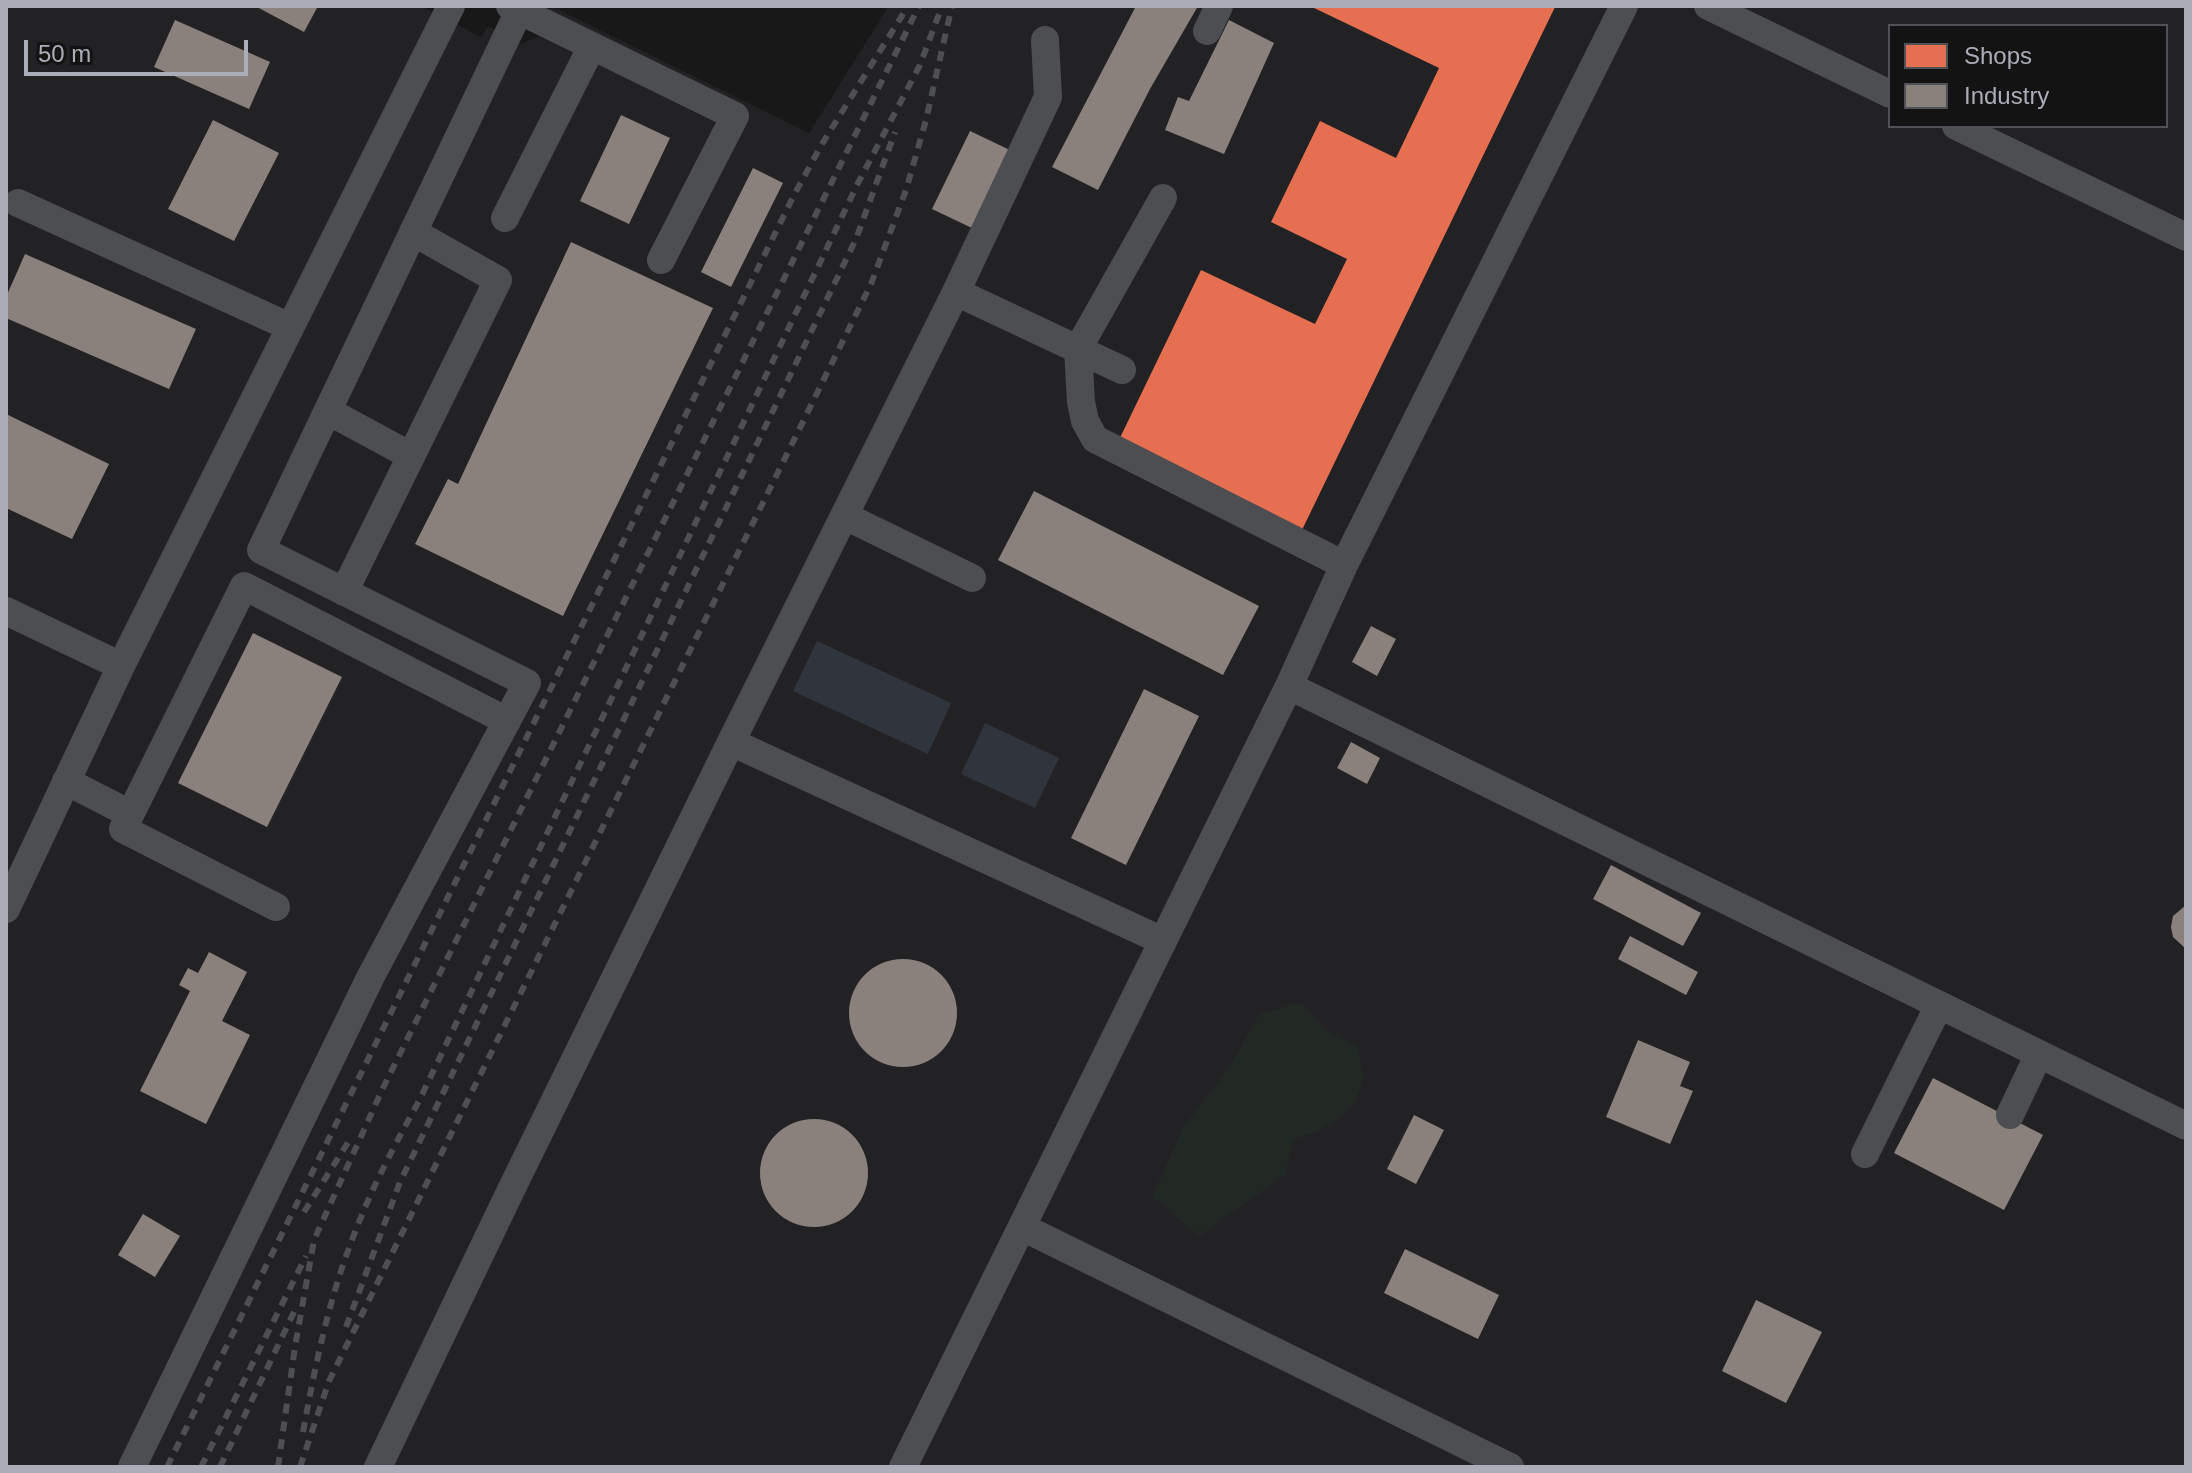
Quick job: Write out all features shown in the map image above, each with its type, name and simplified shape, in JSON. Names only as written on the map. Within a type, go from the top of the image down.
[{"type":"lane","points":[[6,909],[121,666],[451,6]]},
{"type":"lane","points":[[903,1467],[1289,686],[1344,565],[1624,6]]},
{"type":"lane","points":[[1708,6],[1888,93]]},
{"type":"lane","points":[[132,1467],[371,976],[527,683],[261,550],[413,232],[514,8],[735,116],[661,260]]},
{"type":"lane","points":[[378,1467],[516,1178],[956,292],[1048,97],[1045,40]]},
{"type":"lane","points":[[505,218],[592,46]]},
{"type":"lane","points":[[1960,128],[2186,237]]},
{"type":"lane","points":[[1163,198],[1078,349],[1085,421],[1095,439],[1344,565]]},
{"type":"lane","points":[[18,203],[290,327]]},
{"type":"lane","points":[[344,592],[498,280],[413,232]]},
{"type":"lane","points":[[956,292],[1122,370]]},
{"type":"lane","points":[[328,411],[411,456]]},
{"type":"lane","points":[[845,516],[972,578]]},
{"type":"lane","points":[[276,907],[123,829],[244,586],[507,721]]},
{"type":"lane","points":[[6,611],[121,666]]},
{"type":"lane","points":[[1289,686],[2186,1126]]},
{"type":"lane","points":[[731,742],[1163,941]]},
{"type":"lane","points":[[66,781],[130,814]]},
{"type":"lane","points":[[1865,1154],[1939,1005]]},
{"type":"lane","points":[[2010,1115],[2039,1054]]},
{"type":"lane","points":[[1022,1227],[1510,1467]]},
{"type":"shaded area","points":[[6,6],[421,6],[481,37],[488,26],[521,44],[540,36],[551,6],[809,133],[889,6],[2186,6],[2186,1467],[6,1467]]},
{"type":"shaded area","points":[[817,641],[951,703],[928,754],[793,691]]},
{"type":"shaded area","points":[[985,723],[1059,758],[1035,808],[961,774]]},
{"type":"shaded area","points":[[1301,1002],[1329,1032],[1357,1046],[1363,1074],[1358,1095],[1336,1121],[1293,1140],[1286,1174],[1199,1236],[1152,1196],[1184,1126],[1231,1065],[1259,1014]]},
{"type":"building: Shops","points":[[1310,6],[1555,7],[1301,532],[1117,444],[1201,270],[1315,324],[1347,259],[1271,222],[1320,121],[1396,158],[1439,68]]},
{"type":"building: Industry","points":[[255,6],[318,6],[304,32]]},
{"type":"building: Industry","points":[[1136,6],[1198,6],[1150,89],[1098,190],[1052,167]]},
{"type":"building: Industry","points":[[175,20],[270,62],[249,109],[154,67]]},
{"type":"building: Industry","points":[[1229,20],[1274,43],[1224,154],[1165,130],[1178,97],[1189,101]]},
{"type":"building: Industry","points":[[621,115],[670,138],[629,224],[580,201]]},
{"type":"building: Industry","points":[[213,120],[279,153],[234,241],[168,209]]},
{"type":"building: Industry","points":[[970,131],[1012,151],[974,229],[932,209]]},
{"type":"building: Industry","points":[[753,168],[783,183],[731,287],[701,272]]},
{"type":"building: Industry","points":[[571,242],[713,308],[563,616],[415,544],[448,479],[458,484]]},
{"type":"building: Industry","points":[[25,254],[196,329],[169,389],[6,318],[6,297]]},
{"type":"building: Industry","points":[[6,414],[109,464],[72,539],[6,508]]},
{"type":"building: Industry","points":[[1034,491],[1259,606],[1223,675],[998,560]]},
{"type":"building: Industry","points":[[1371,626],[1396,639],[1377,676],[1352,662]]},
{"type":"building: Industry","points":[[253,633],[342,677],[267,827],[178,783]]},
{"type":"building: Industry","points":[[1144,689],[1199,716],[1126,865],[1071,838]]},
{"type":"building: Industry","points":[[1351,742],[1380,758],[1367,784],[1337,768]]},
{"type":"building: Industry","points":[[1611,865],[1701,913],[1683,946],[1593,899]]},
{"type":"building: Industry","points":[[2186,905],[2186,949],[2173,937],[2171,927],[2173,916]]},
{"type":"building: Industry","points":[[1630,936],[1698,972],[1686,995],[1618,959]]},
{"type":"building: Industry","points":[[209,952],[247,972],[222,1021],[250,1035],[206,1124],[140,1091],[190,991],[179,985],[188,968],[198,973]]},
{"type":"building: Industry","points":[[903,959],[924,963],[941,975],[953,992],[957,1013],[953,1034],[941,1051],[924,1063],[903,1067],[882,1063],[865,1051],[853,1034],[849,1013],[853,992],[865,975],[882,963]]},
{"type":"building: Industry","points":[[1638,1040],[1690,1062],[1680,1086],[1693,1091],[1670,1144],[1606,1117]]},
{"type":"building: Industry","points":[[1933,1078],[2043,1135],[2004,1210],[1894,1153]]},
{"type":"building: Industry","points":[[1414,1115],[1444,1130],[1416,1184],[1387,1169]]},
{"type":"building: Industry","points":[[814,1119],[835,1123],[852,1135],[864,1152],[868,1173],[864,1194],[852,1211],[835,1223],[814,1227],[793,1223],[776,1211],[764,1194],[760,1173],[764,1152],[776,1135],[793,1123]]},
{"type":"building: Industry","points":[[143,1214],[180,1236],[155,1277],[118,1255]]},
{"type":"building: Industry","points":[[1405,1249],[1499,1295],[1478,1339],[1384,1293]]},
{"type":"building: Industry","points":[[1756,1300],[1822,1332],[1786,1403],[1722,1371]]},
{"type":"railway","points":[[167,1467],[794,195],[908,6]]},
{"type":"railway","points":[[278,1467],[314,1240],[383,1088],[919,6]]},
{"type":"railway","points":[[303,1432],[329,1311],[343,1263],[367,1204],[858,183],[920,65],[942,6]]},
{"type":"railway","points":[[300,1467],[329,1381],[871,284],[906,190],[926,120],[952,6]]},
{"type":"railway","points":[[346,1327],[400,1182],[856,239],[895,132]]},
{"type":"railway","points":[[304,1212],[349,1141]]},
{"type":"railway","points":[[201,1467],[306,1256]]},
{"type":"railway","points":[[220,1467],[294,1312]]}]
